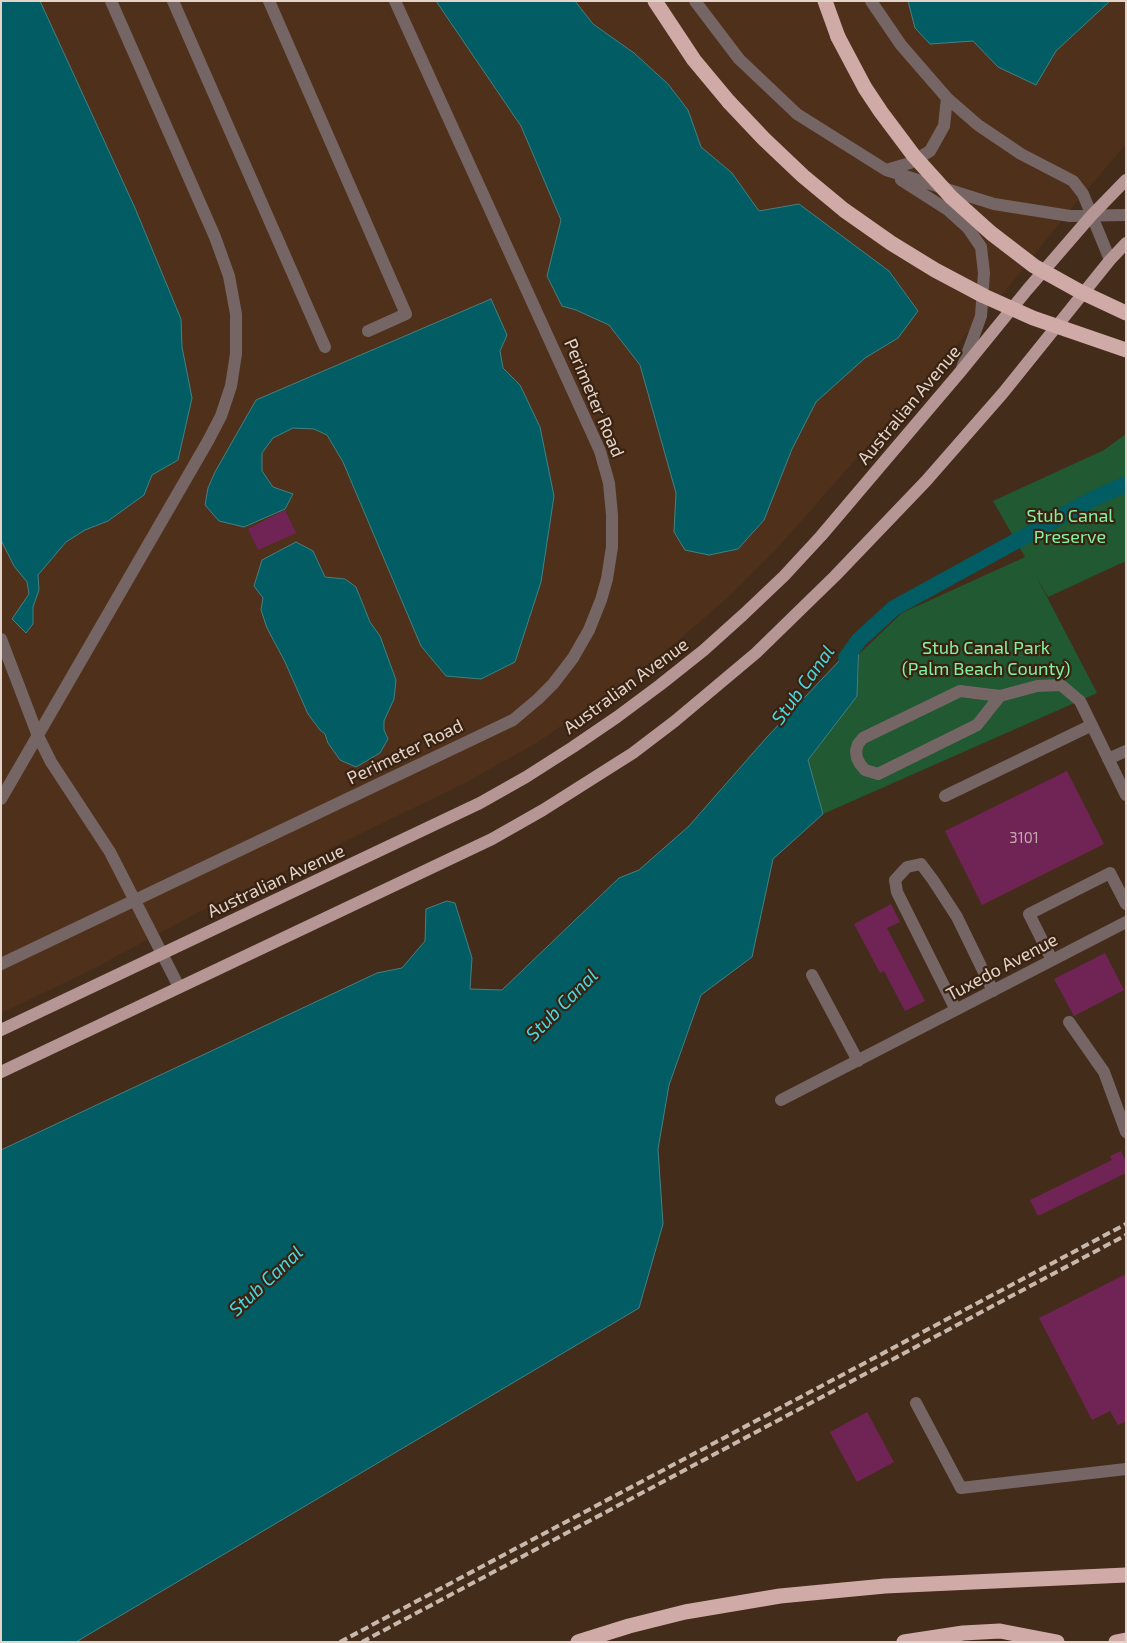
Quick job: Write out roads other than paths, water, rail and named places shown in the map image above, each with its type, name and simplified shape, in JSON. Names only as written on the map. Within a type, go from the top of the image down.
[{"type":"highway","points":[[656,1],[694,60],[729,102],[803,176],[844,210],[928,266],[984,296],[1033,318],[1126,350]]},
{"type":"highway","points":[[825,1],[838,36],[865,88],[897,135],[958,204],[991,234],[1034,266],[1126,313]]},
{"type":"highway","points":[[578,1642],[676,1614],[780,1596],[885,1586],[1126,1575]]},
{"type":"highway","points":[[904,1642],[963,1633],[1000,1631],[1057,1642]]},
{"type":"highway","points":[[1116,1642],[1126,1640]]},
{"type":"main road","name":"Australian Avenue","points":[[1,1030],[480,803],[526,776],[617,717],[704,650],[784,576],[858,494],[1027,290],[1091,216],[1126,180]]},
{"type":"main road","points":[[1,1072],[443,864],[492,839],[633,753],[717,687],[778,633],[926,482],[1003,393],[1110,260],[1126,243]]},
{"type":"street","points":[[1,799],[208,441],[221,416],[231,386],[236,354],[236,314],[229,276],[215,237],[111,1]]},
{"type":"street","points":[[173,1],[325,347]]},
{"type":"street","points":[[268,1],[406,314],[368,331]]},
{"type":"street","name":"Perimeter Road","points":[[1,964],[513,720],[543,694],[573,658],[589,630],[607,579],[612,547],[612,515],[608,482],[600,451],[395,1]]},
{"type":"street","points":[[695,1],[739,59],[798,114],[948,210],[968,228],[980,247],[984,274],[981,316],[961,371]]},
{"type":"street","points":[[871,1],[901,45],[947,98],[978,125],[1021,154],[1073,181],[1083,194],[1110,260]]},
{"type":"street","points":[[886,170],[910,163],[930,151],[944,126],[947,98]]},
{"type":"street","points":[[886,170],[994,204],[1070,216],[1126,215]]},
{"type":"street","points":[[1,639],[38,736],[51,762],[110,852],[179,987]]},
{"type":"street","points":[[1000,696],[977,725],[878,774],[864,770],[857,758],[858,744],[863,738],[960,692],[1000,696],[1038,686],[1061,685],[1080,701],[1126,795]]},
{"type":"street","points":[[945,796],[1092,725]]},
{"type":"street","points":[[1108,759],[1126,751]]},
{"type":"street","points":[[956,1010],[897,892],[895,880],[907,867],[921,864],[933,880],[957,917],[993,991]]},
{"type":"street","points":[[1052,960],[1029,914],[1110,873],[1126,904]]},
{"type":"street","name":"Tuxedo Avenue","points":[[781,1100],[1126,922]]},
{"type":"street","points":[[812,975],[858,1061]]},
{"type":"street","points":[[1069,1022],[1104,1072],[1126,1132]]},
{"type":"street","points":[[916,1403],[961,1488],[1126,1469]]},
{"type":"water","points":[[1,1],[40,1],[135,208],[181,319],[182,347],[192,398],[178,460],[152,475],[144,495],[108,521],[85,530],[66,542],[38,575],[39,590],[33,607],[33,624],[26,633],[12,619],[29,594],[27,582],[14,566],[1,540]]},
{"type":"water","points":[[436,1],[575,1],[593,24],[634,53],[668,84],[688,110],[701,147],[732,173],[759,211],[799,204],[889,271],[918,311],[898,338],[865,358],[816,402],[792,449],[764,520],[738,549],[709,555],[685,550],[674,532],[676,493],[640,365],[609,325],[576,310],[562,306],[547,276],[561,220],[521,126]]},
{"type":"water","points":[[908,1],[1110,1],[1056,51],[1036,85],[998,67],[973,41],[930,44],[915,28]]},
{"type":"water","points":[[491,299],[507,335],[500,351],[503,368],[520,385],[540,427],[554,496],[541,582],[515,662],[481,679],[446,676],[421,646],[343,462],[327,435],[314,429],[293,428],[273,438],[262,453],[262,471],[273,487],[293,494],[285,509],[244,527],[219,521],[205,505],[208,488],[215,472],[256,400]]},
{"type":"water","points":[[296,542],[313,551],[325,577],[345,579],[356,587],[370,622],[380,636],[396,680],[394,699],[384,721],[384,730],[388,739],[380,753],[356,767],[340,760],[328,743],[325,734],[308,714],[285,662],[267,628],[261,610],[263,598],[254,586],[262,560]]},
{"type":"water","points":[[859,640],[857,696],[808,760],[823,814],[773,859],[752,957],[701,995],[669,1085],[658,1149],[663,1224],[639,1308],[76,1642],[1,1642],[1,1150],[377,973],[402,968],[425,941],[426,909],[447,901],[455,903],[472,958],[470,989],[502,990],[619,878],[639,870],[689,826],[767,737]]},
{"type":"waterway","name":"Stub Canal","points":[[846,658],[859,640],[894,608],[1091,500],[1126,484]]},
{"type":"railway","points":[[340,1642],[1126,1224]]},
{"type":"railway","points":[[362,1642],[1126,1235]]},
{"type":"park label","name":"Stub Canal Preserve","points":[[1070,526]]},
{"type":"park label","name":"Stub Canal Park (Palm Beach County)","points":[[986,658]]}]
